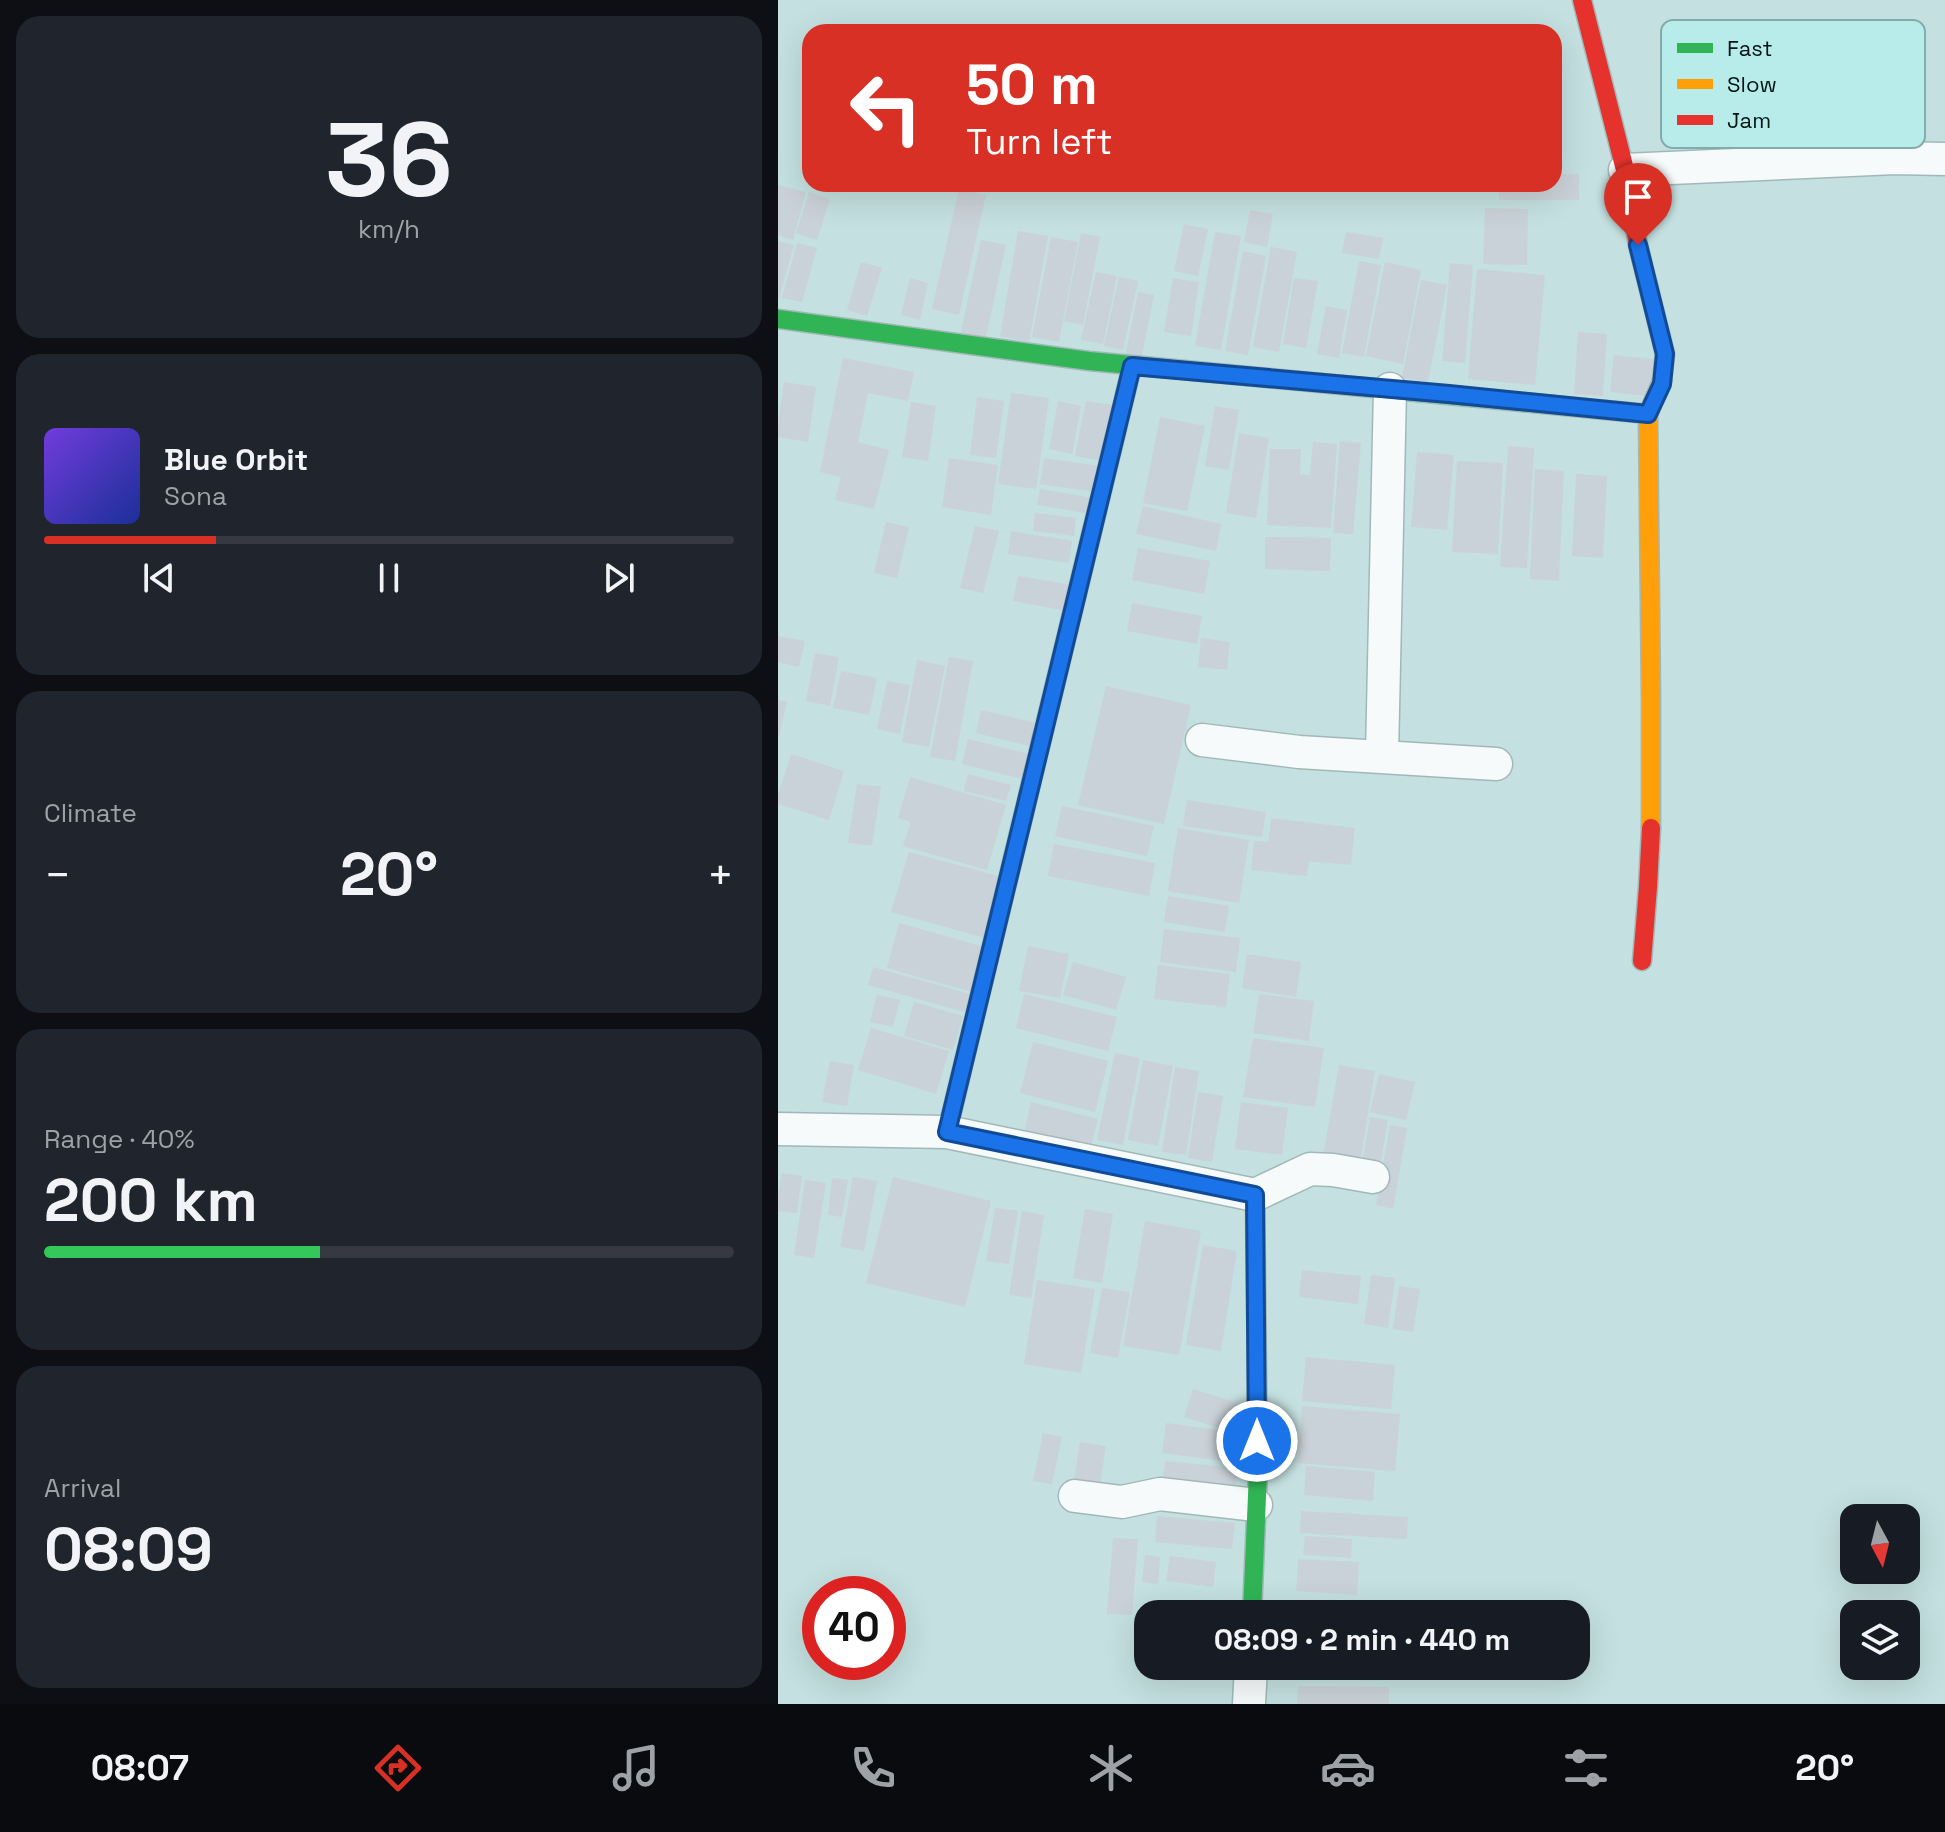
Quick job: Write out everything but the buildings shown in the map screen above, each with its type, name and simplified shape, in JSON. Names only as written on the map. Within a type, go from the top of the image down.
[{"type":"street","points":[[1582,0],[1625,170],[1638,245],[1665,354],[1662,384],[1648,414],[1652,805],[1648,907],[1642,961]]},
{"type":"street","points":[[1625,170],[1895,158],[1945,159]]},
{"type":"street","points":[[778,319],[1132,366],[1648,414]]},
{"type":"street","points":[[947,1132],[1132,366]]},
{"type":"street","points":[[1382,756],[1390,389]]},
{"type":"street","points":[[1202,740],[1299,752],[1496,764]]},
{"type":"street","points":[[778,1129],[947,1132],[1255,1195],[1310,1169],[1373,1177]]},
{"type":"street","points":[[1253,1600],[1256,1505],[1255,1195]]},
{"type":"street","points":[[1075,1496],[1122,1502],[1160,1494],[1256,1505]]},
{"type":"street","points":[[1249,1704],[1250,1680]]},
{"type":"traffic: fast","points":[[778,319],[1089,361],[1648,414]]},
{"type":"traffic: fast","points":[[1253,1600],[1258,1472],[1255,1195]]},
{"type":"traffic: slow","points":[[1042,738],[1132,366]]},
{"type":"traffic: slow","points":[[1651,828],[1648,414],[1662,381]]},
{"type":"traffic: jam","points":[[1582,0],[1625,170],[1638,245],[1665,354],[1662,381]]},
{"type":"traffic: jam","points":[[947,1132],[1042,738]]},
{"type":"traffic: jam","points":[[1642,961],[1651,828]]},
{"type":"route","points":[[1257,1441],[1255,1195],[947,1132],[1132,366],[1648,414],[1662,384],[1665,354],[1638,245]]}]
